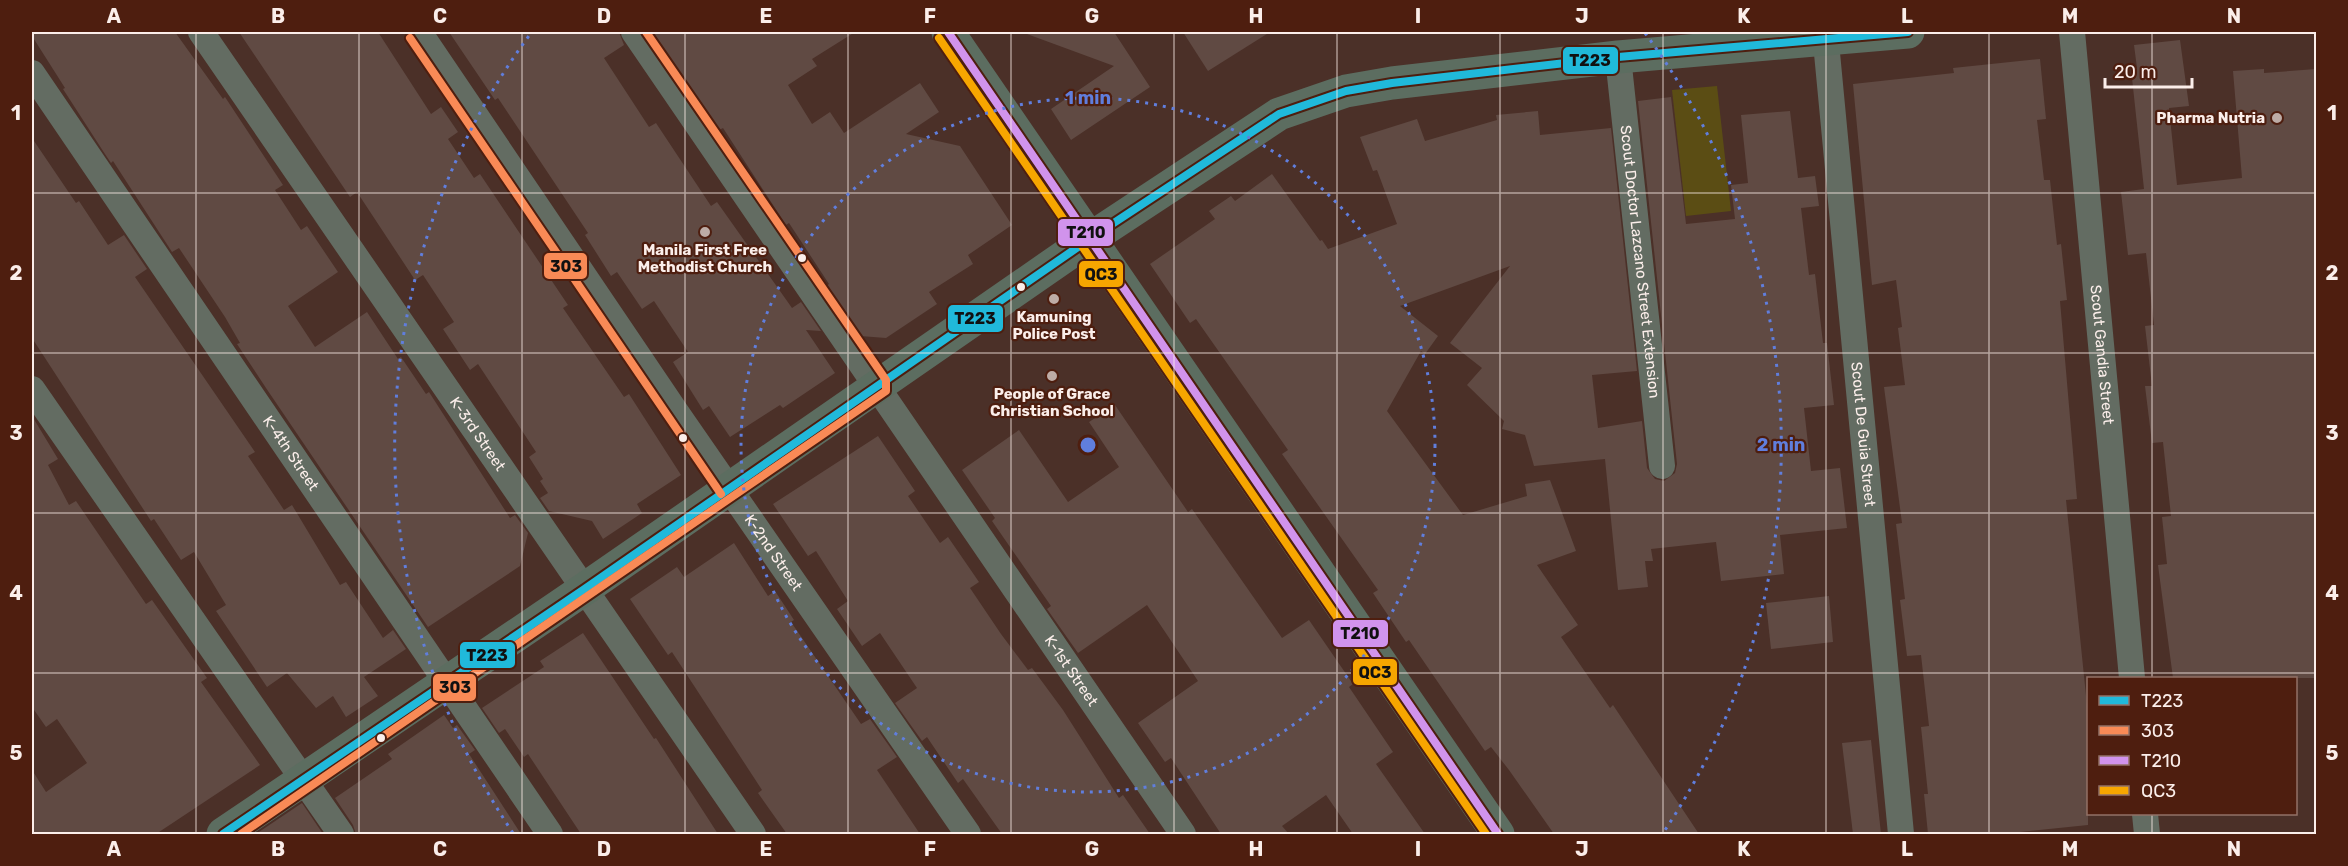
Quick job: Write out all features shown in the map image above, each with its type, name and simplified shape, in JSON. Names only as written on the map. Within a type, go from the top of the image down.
[{"type":"street","name":"K-3rd Street","points":[[201,32],[753,834]]},
{"type":"street","name":"K-2nd Street","points":[[419,32],[968,834]]},
{"type":"street","name":"K-1st Street","points":[[634,32],[1183,834]]},
{"type":"street","points":[[948,32],[1498,834]]},
{"type":"street","points":[[223,834],[583,590],[1090,238],[1245,134],[1279,114],[1311,101],[1346,91],[1392,83],[1825,35],[1908,32]]},
{"type":"street","name":"Scout Gandia Street","points":[[2072,32],[2132,677]]},
{"type":"street","name":"Scout De Guia Street","points":[[1825,35],[1901,834]]},
{"type":"street","name":"Scout Doctor Lazcano Street Extension","points":[[1618,57],[1662,466]]},
{"type":"street","name":"K-4th Street","points":[[32,73],[550,834]]},
{"type":"street","points":[[32,389],[341,834]]},
{"type":"street","points":[[2145,815],[2147,834]]},
{"type":"shaded area","points":[[1717,86],[1731,211],[1686,216],[1672,90]]},
{"type":"building","points":[[32,32],[175,32],[223,99],[225,97],[283,185],[275,190],[301,230],[307,226],[338,272],[288,306],[315,347],[367,312],[398,359],[401,357],[426,394],[429,392],[510,518],[515,515],[528,533],[520,566],[428,627],[237,344],[240,343],[225,317],[179,248],[172,252],[113,161],[111,163],[103,151],[63,89],[65,88],[32,36]]},
{"type":"building","points":[[239,32],[378,32],[431,114],[441,107],[458,132],[448,139],[474,178],[480,174],[568,305],[563,308],[624,397],[629,394],[681,475],[637,504],[642,513],[603,539],[592,521],[549,511],[540,498],[548,493],[540,481],[543,479],[529,457],[536,452],[478,364],[470,370],[443,329],[454,322],[423,275],[415,280],[357,192],[350,197]]},
{"type":"building","points":[[449,32],[619,32],[624,45],[604,58],[649,127],[656,123],[711,206],[717,202],[792,308],[801,302],[821,331],[806,330],[835,373],[783,408],[780,405],[730,437],[709,406],[703,410],[673,362],[688,352],[654,301],[642,309],[617,272],[611,276],[585,235],[588,233],[498,98],[495,100]]},
{"type":"building","points":[[652,32],[855,32],[812,59],[817,66],[788,85],[812,124],[830,112],[844,133],[920,83],[939,112],[906,134],[960,146],[1012,225],[968,255],[973,264],[929,292],[937,304],[886,338],[860,336],[826,286],[829,284],[789,223],[786,225],[723,128],[719,130]]},
{"type":"building","points":[[1028,32],[1114,32],[1150,87],[1071,140],[1051,109],[1114,66],[1027,34]]},
{"type":"building","points":[[1183,32],[1270,32],[1208,71]]},
{"type":"building","points":[[2180,40],[2189,106],[2169,108],[2177,185],[2242,178],[2233,71],[2264,69],[2264,73],[2316,69],[2316,678],[2173,677],[2158,565],[2167,564],[2162,517],[2171,516],[2163,442],[2152,443],[2145,386],[2152,386],[2145,326],[2154,325],[2146,253],[2128,255],[2121,192],[2144,189],[2131,69],[2137,68],[2134,45]]},
{"type":"building","points":[[2040,59],[2046,119],[2037,120],[2044,180],[2050,180],[2057,245],[2061,244],[2067,300],[2060,301],[2077,499],[2066,500],[2087,705],[2088,825],[2001,834],[1928,834],[1924,794],[1928,794],[1921,727],[1929,726],[1921,655],[1907,656],[1900,600],[1905,599],[1896,524],[1902,523],[1884,387],[1905,385],[1898,328],[1902,327],[1896,280],[1872,285],[1853,84],[1954,73],[1953,68]]},
{"type":"building","points":[[1671,97],[1686,224],[1735,219],[1731,185],[1748,183],[1741,115],[1790,111],[1798,178],[1815,176],[1819,206],[1801,208],[1809,275],[1815,274],[1823,343],[1827,343],[1834,405],[1804,408],[1811,471],[1840,468],[1847,528],[1780,535],[1784,574],[1721,581],[1716,542],[1651,549],[1653,561],[1645,561],[1648,587],[1618,590],[1605,459],[1534,466],[1525,435],[1502,429],[1504,421],[1467,385],[1482,368],[1450,343],[1510,266],[1400,306],[1438,336],[1425,354],[1421,351],[1387,411],[1463,515],[1527,496],[1525,484],[1550,480],[1576,551],[1537,565],[1578,625],[1561,637],[1610,708],[1613,705],[1699,834],[1554,834],[1491,747],[1485,751],[1409,640],[1406,642],[1373,593],[1378,590],[1282,454],[1288,450],[1196,319],[1190,323],[1150,264],[1215,219],[1209,211],[1231,196],[1235,201],[1272,174],[1328,249],[1397,224],[1377,170],[1373,171],[1360,137],[1417,119],[1425,141],[1497,120],[1496,115],[1538,111],[1540,135],[1611,128],[1637,371],[1592,375],[1598,428],[1642,421],[1647,468],[1655,479],[1664,481],[1675,473],[1677,464],[1638,101]]},
{"type":"building","points":[[32,138],[76,203],[79,201],[108,245],[124,235],[147,269],[135,277],[255,452],[248,456],[284,510],[292,505],[340,585],[346,582],[383,638],[393,630],[406,649],[364,677],[378,696],[346,717],[333,696],[316,708],[287,673],[267,687],[216,611],[226,605],[194,552],[181,560],[154,519],[151,521],[32,338]]},
{"type":"building","points":[[1115,405],[1188,512],[1192,509],[1282,638],[1309,620],[1353,684],[1349,687],[1393,752],[1376,764],[1425,834],[1353,834],[1326,795],[1282,826],[1289,834],[1221,834],[1171,758],[1165,762],[1138,723],[1198,681],[1147,605],[1078,653],[1047,609],[1051,606],[992,521],[995,518],[962,470],[1019,430],[1068,502],[1119,467],[1089,422]]},
{"type":"building","points":[[32,416],[58,459],[48,465],[69,505],[76,501],[146,604],[152,600],[207,678],[201,682],[260,765],[156,834],[32,834],[32,770],[46,792],[87,763],[57,719],[46,727],[32,707]]},
{"type":"building","points":[[878,436],[915,491],[908,496],[940,543],[948,537],[979,582],[970,588],[1001,634],[1028,670],[1032,668],[1063,710],[1119,798],[1123,795],[1150,834],[1002,834],[963,779],[958,783],[927,737],[922,741],[895,703],[917,688],[880,633],[862,646],[837,609],[848,601],[816,551],[808,556],[773,504]]},
{"type":"building","points":[[734,543],[768,596],[775,591],[794,620],[791,622],[861,724],[870,719],[897,757],[877,770],[920,834],[787,834],[758,793],[762,790],[672,652],[668,655],[630,599],[677,567],[684,577]]},
{"type":"building","points":[[1829,596],[1833,642],[1771,649],[1766,603]]},
{"type":"building","points":[[583,633],[654,739],[656,738],[718,834],[581,834],[528,754],[524,757],[505,729],[499,733],[482,708],[544,667],[540,661]]},
{"type":"building","points":[[444,715],[453,728],[457,725],[475,750],[469,754],[521,834],[356,834],[353,825],[335,798],[392,759],[388,754]]},
{"type":"building","points":[[1871,740],[1881,834],[1853,834],[1842,743]]},
{"type":"building","points":[[302,803],[323,834],[256,834]]},
{"type":"transit line","name":"303","points":[[241,834],[886,391],[886,380],[646,32]]},
{"type":"transit line","name":"T210","points":[[948,32],[1498,834]]},
{"type":"transit line","name":"T223","points":[[223,834],[583,590],[1091,238],[1279,114],[1346,91],[1392,83],[1618,57],[1908,32]]},
{"type":"transit line","name":"303","points":[[410,38],[721,494]]},
{"type":"transit line","name":"QC3","points":[[939,38],[1486,834]]},
{"type":"place","name":"Pharma Nutria","points":[[2277,118]]},
{"type":"place","name":"Manila First Free Methodist Church","points":[[705,232]]},
{"type":"place","name":"Kamuning Police Post","points":[[1054,299]]},
{"type":"place","name":"People of Grace Christian School","points":[[1052,376]]}]
